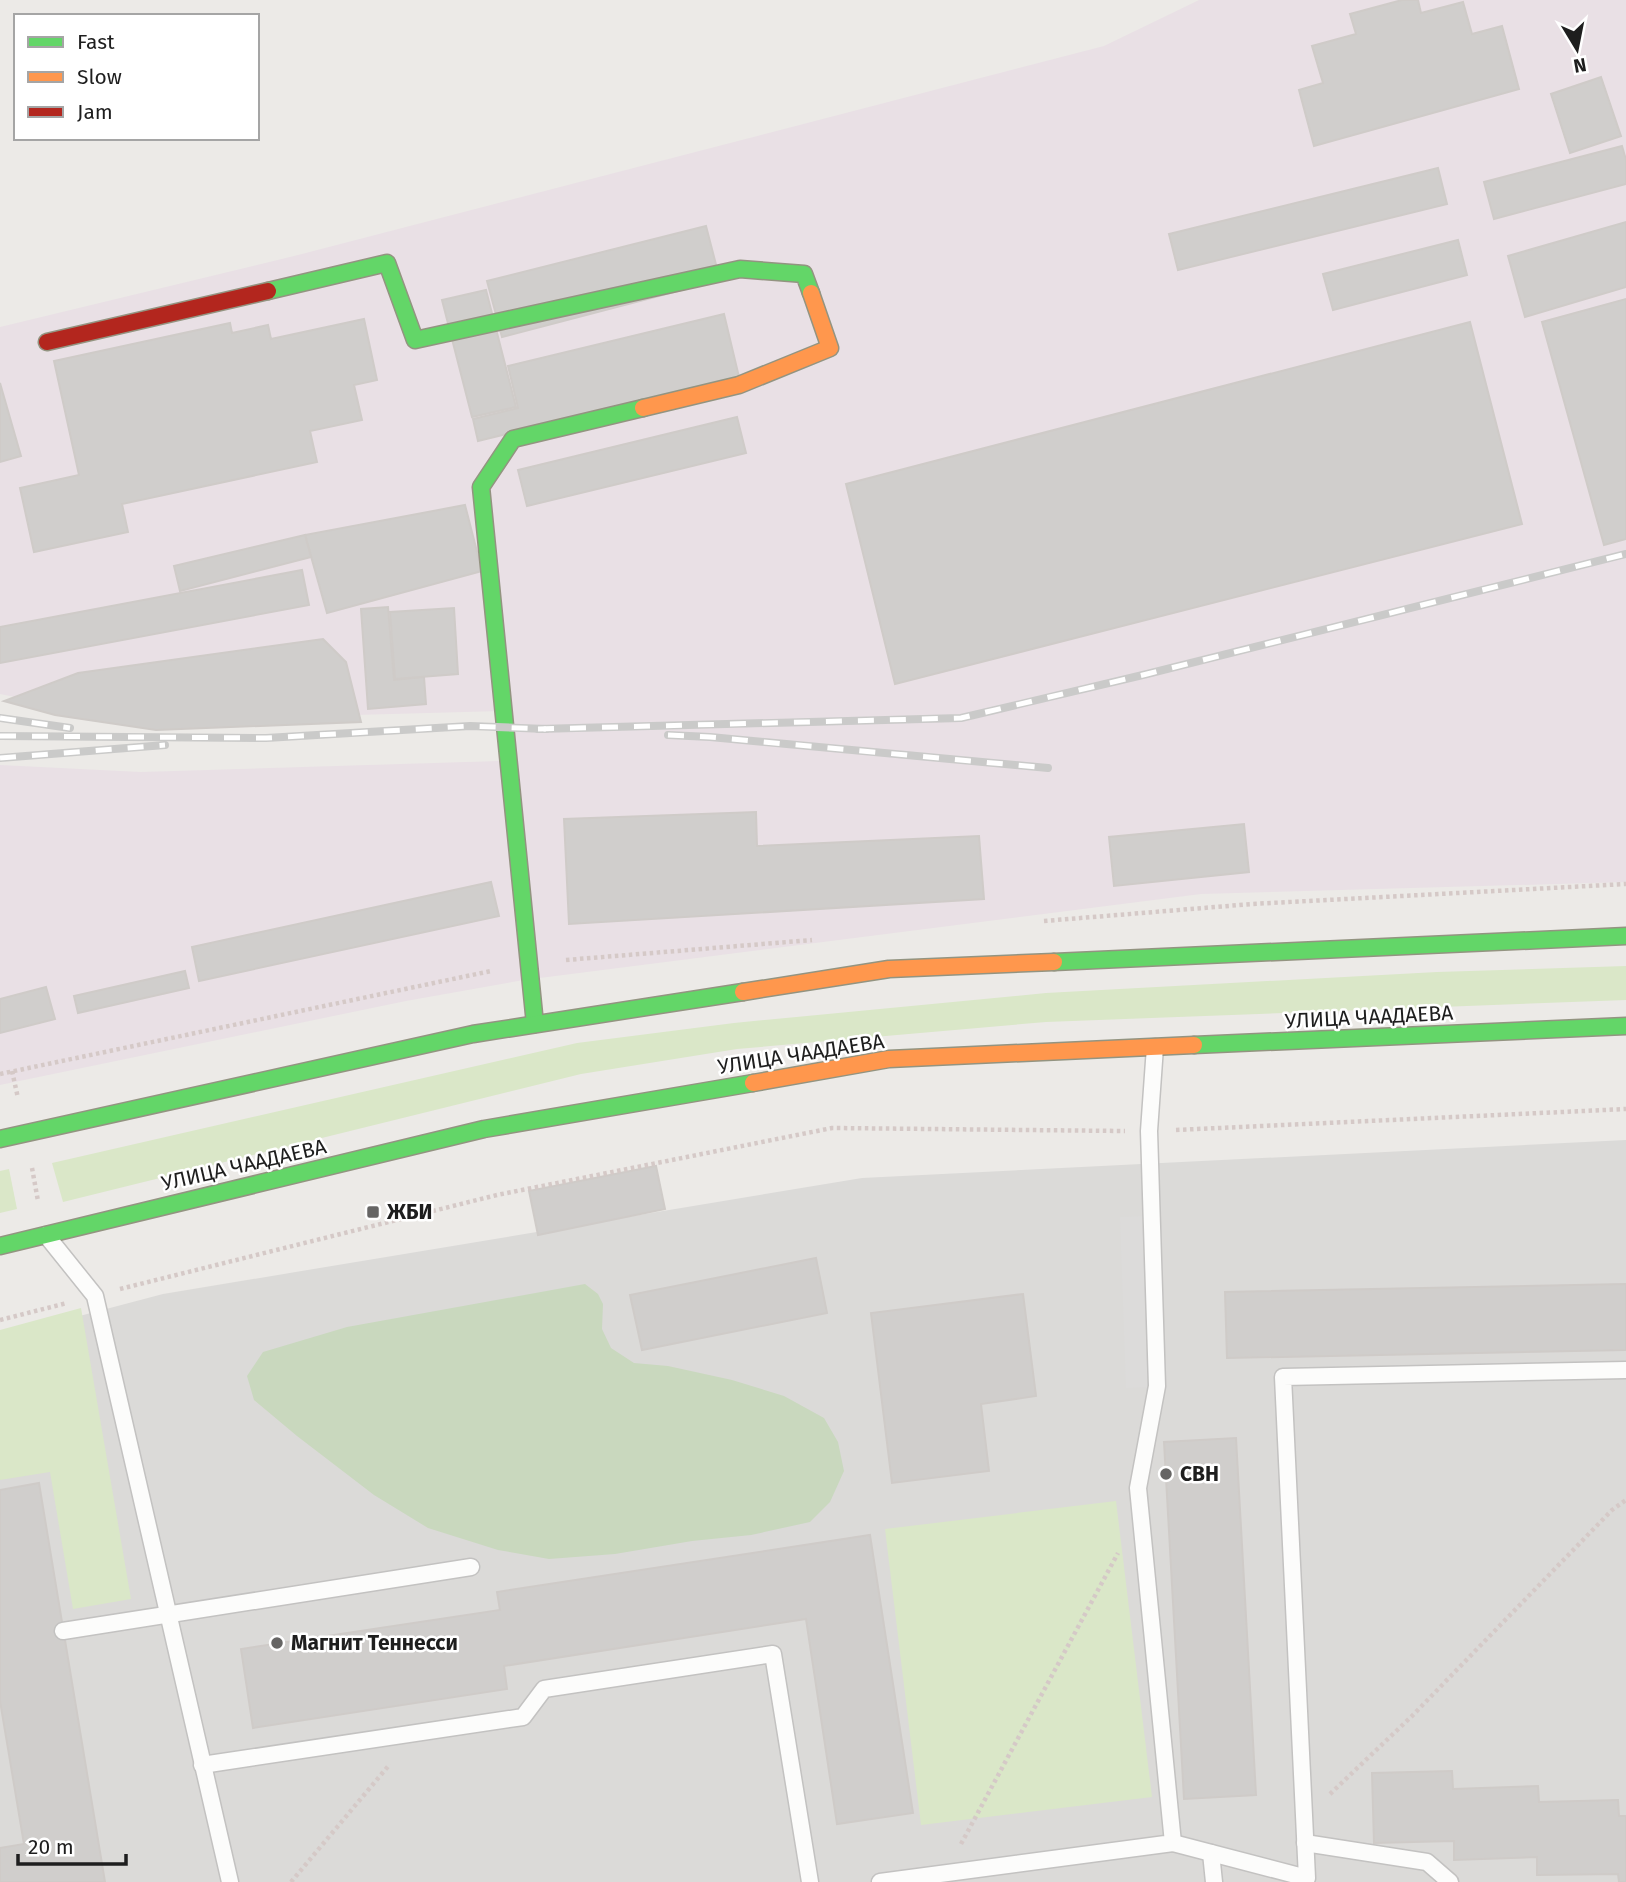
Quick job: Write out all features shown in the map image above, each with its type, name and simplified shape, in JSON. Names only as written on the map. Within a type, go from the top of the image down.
[{"type":"main road","points":[[47,342],[387,263],[415,340],[740,269],[804,274],[830,348],[740,384],[513,439],[481,486],[535,1024]]},
{"type":"main road","points":[[0,1139],[472,1034],[889,969],[1626,936]]},
{"type":"main road","name":"УЛИЦА ЧААДАЕВА","points":[[0,1246],[484,1129],[889,1059],[1626,1026]]},
{"type":"lane","points":[[1155,1047],[1149,1131],[1157,1386],[1138,1488],[1173,1843]]},
{"type":"lane","points":[[45,1234],[95,1296],[230,1882]]},
{"type":"lane","points":[[880,1882],[1173,1843],[1307,1880],[1283,1377],[1626,1370]]},
{"type":"lane","points":[[63,1631],[471,1567]]},
{"type":"lane","points":[[202,1765],[523,1717],[544,1689],[773,1654],[810,1882]]},
{"type":"lane","points":[[1305,1843],[1427,1862],[1450,1882]]},
{"type":"lane","points":[[1211,1853],[1214,1882]]},
{"type":"path","points":[[0,1320],[497,1195],[832,1128],[1149,1131],[1626,1109]]},
{"type":"path","points":[[1304,1819],[1412,1716],[1523,1599],[1612,1510],[1626,1500]]},
{"type":"path","points":[[945,1873],[1140,1512]]},
{"type":"path","points":[[291,1882],[415,1733]]},
{"type":"shaded area","points":[[1199,0],[1626,0],[1626,882],[1201,894],[524,980],[406,1001],[0,1085],[0,765],[141,772],[499,761],[502,711],[135,721],[0,694],[0,327],[298,255],[1104,46]]},
{"type":"shaded area","points":[[1626,1140],[1626,1882],[0,1882],[0,1337],[163,1294],[862,1178]]},
{"type":"shaded area","points":[[1145,1216],[1151,1387],[1126,1388],[1120,1217]]},
{"type":"green space","points":[[1626,966],[1626,1000],[1046,1022],[737,1049],[581,1074],[63,1202],[52,1163],[577,1043],[734,1023],[1046,993],[1437,972]]},
{"type":"green space","points":[[9,1169],[17,1209],[0,1213],[0,1171]]},
{"type":"green space","points":[[585,1284],[598,1294],[603,1304],[602,1329],[611,1348],[634,1363],[668,1366],[732,1380],[784,1396],[824,1418],[838,1442],[844,1471],[830,1502],[810,1522],[751,1535],[692,1541],[615,1554],[549,1559],[498,1550],[428,1528],[374,1495],[254,1400],[247,1376],[263,1352],[347,1327]]},
{"type":"green space","points":[[81,1308],[131,1599],[73,1609],[50,1472],[0,1480],[0,1330]]},
{"type":"green space","points":[[1116,1501],[1152,1797],[921,1825],[885,1529]]},
{"type":"building","points":[[1402,0],[1418,0],[1421,13],[1463,2],[1472,34],[1502,26],[1519,89],[1314,146],[1299,90],[1323,83],[1312,46],[1356,34],[1350,14]]},
{"type":"building","points":[[1601,77],[1621,136],[1570,153],[1551,94]]},
{"type":"building","points":[[1622,146],[1626,160],[1626,184],[1494,219],[1484,182]]},
{"type":"building","points":[[1438,168],[1447,204],[1178,270],[1169,234]]},
{"type":"building","points":[[1626,222],[1626,287],[1525,317],[1508,256]]},
{"type":"building","points":[[706,226],[720,280],[502,337],[487,281]]},
{"type":"building","points":[[1458,240],[1467,275],[1333,310],[1323,274]]},
{"type":"building","points":[[486,290],[516,407],[472,417],[442,300]]},
{"type":"building","points":[[1626,299],[1626,539],[1604,545],[1542,322]]},
{"type":"building","points":[[724,314],[739,377],[478,441],[473,419],[518,408],[508,366]]},
{"type":"building","points":[[364,319],[377,380],[354,385],[362,420],[310,431],[317,462],[122,504],[128,532],[34,552],[20,488],[79,475],[54,361],[230,323],[232,333],[268,325],[271,339]]},
{"type":"building","points":[[1470,322],[1522,524],[895,684],[846,484]]},
{"type":"building","points":[[0,383],[21,456],[0,462]]},
{"type":"building","points":[[737,417],[746,453],[527,506],[518,470]]},
{"type":"building","points":[[465,505],[482,571],[327,613],[305,535]]},
{"type":"building","points":[[305,535],[311,557],[180,591],[174,566]]},
{"type":"building","points":[[302,570],[309,605],[0,663],[0,627]]},
{"type":"building","points":[[388,607],[394,680],[424,677],[426,704],[368,709],[361,609]]},
{"type":"building","points":[[454,608],[458,674],[395,679],[390,612]]},
{"type":"building","points":[[323,639],[346,662],[361,722],[156,730],[55,715],[4,701],[78,673]]},
{"type":"building","points":[[756,812],[757,846],[979,836],[984,899],[569,924],[564,819]]},
{"type":"building","points":[[1244,824],[1249,872],[1114,886],[1109,837]]},
{"type":"building","points":[[491,882],[499,916],[199,981],[192,947]]},
{"type":"building","points":[[185,971],[189,988],[78,1013],[74,996]]},
{"type":"building","points":[[46,987],[55,1019],[0,1033],[0,999]]},
{"type":"building","points":[[656,1166],[665,1209],[538,1235],[529,1191]]},
{"type":"building","points":[[816,1258],[827,1313],[642,1350],[630,1295]]},
{"type":"building","points":[[1626,1284],[1626,1350],[1227,1358],[1225,1292]]},
{"type":"building","points":[[1023,1294],[1036,1396],[981,1404],[989,1471],[892,1483],[871,1313]]},
{"type":"building","points":[[1236,1438],[1256,1795],[1184,1799],[1164,1442]]},
{"type":"building","points":[[39,1483],[105,1882],[0,1882],[0,1848],[24,1844],[0,1701],[0,1490]]},
{"type":"building","points":[[870,1535],[913,1813],[837,1824],[806,1619],[504,1666],[507,1689],[253,1728],[241,1649],[500,1610],[497,1592]]},
{"type":"building","points":[[1452,1771],[1453,1789],[1538,1786],[1539,1802],[1618,1800],[1619,1816],[1626,1816],[1626,1882],[1619,1882],[1618,1874],[1537,1875],[1537,1857],[1454,1860],[1454,1841],[1374,1843],[1372,1773]]},
{"type":"railway","points":[[538,729],[961,718],[1626,554]]},
{"type":"railway","points":[[0,718],[70,728]]},
{"type":"railway","points":[[0,736],[266,738],[470,726],[546,729]]},
{"type":"railway","points":[[668,735],[1048,768]]},
{"type":"railway","points":[[0,758],[165,745]]},
{"type":"traffic: fast","points":[[268,291],[387,263],[415,340],[740,269],[804,274],[811,293]]},
{"type":"traffic: fast","points":[[535,1024],[481,487],[513,439],[643,408]]},
{"type":"traffic: fast","points":[[1054,962],[1626,936]]},
{"type":"traffic: fast","points":[[0,1139],[473,1034],[743,992]]},
{"type":"traffic: fast","points":[[1194,1045],[1626,1026]]},
{"type":"traffic: fast","points":[[0,1246],[484,1129],[753,1083]]},
{"type":"traffic: slow","points":[[643,408],[739,385],[830,348],[811,293]]},
{"type":"traffic: slow","points":[[743,992],[889,969],[1054,962]]},
{"type":"traffic: slow","points":[[753,1083],[889,1059],[1194,1045]]},
{"type":"traffic: jam","points":[[47,342],[268,291]]},
{"type":"place","name":"ЖБИ","points":[[373,1212]]},
{"type":"place","name":"СВН","points":[[1166,1474]]},
{"type":"place","name":"Магнит Теннесси","points":[[277,1643]]}]
